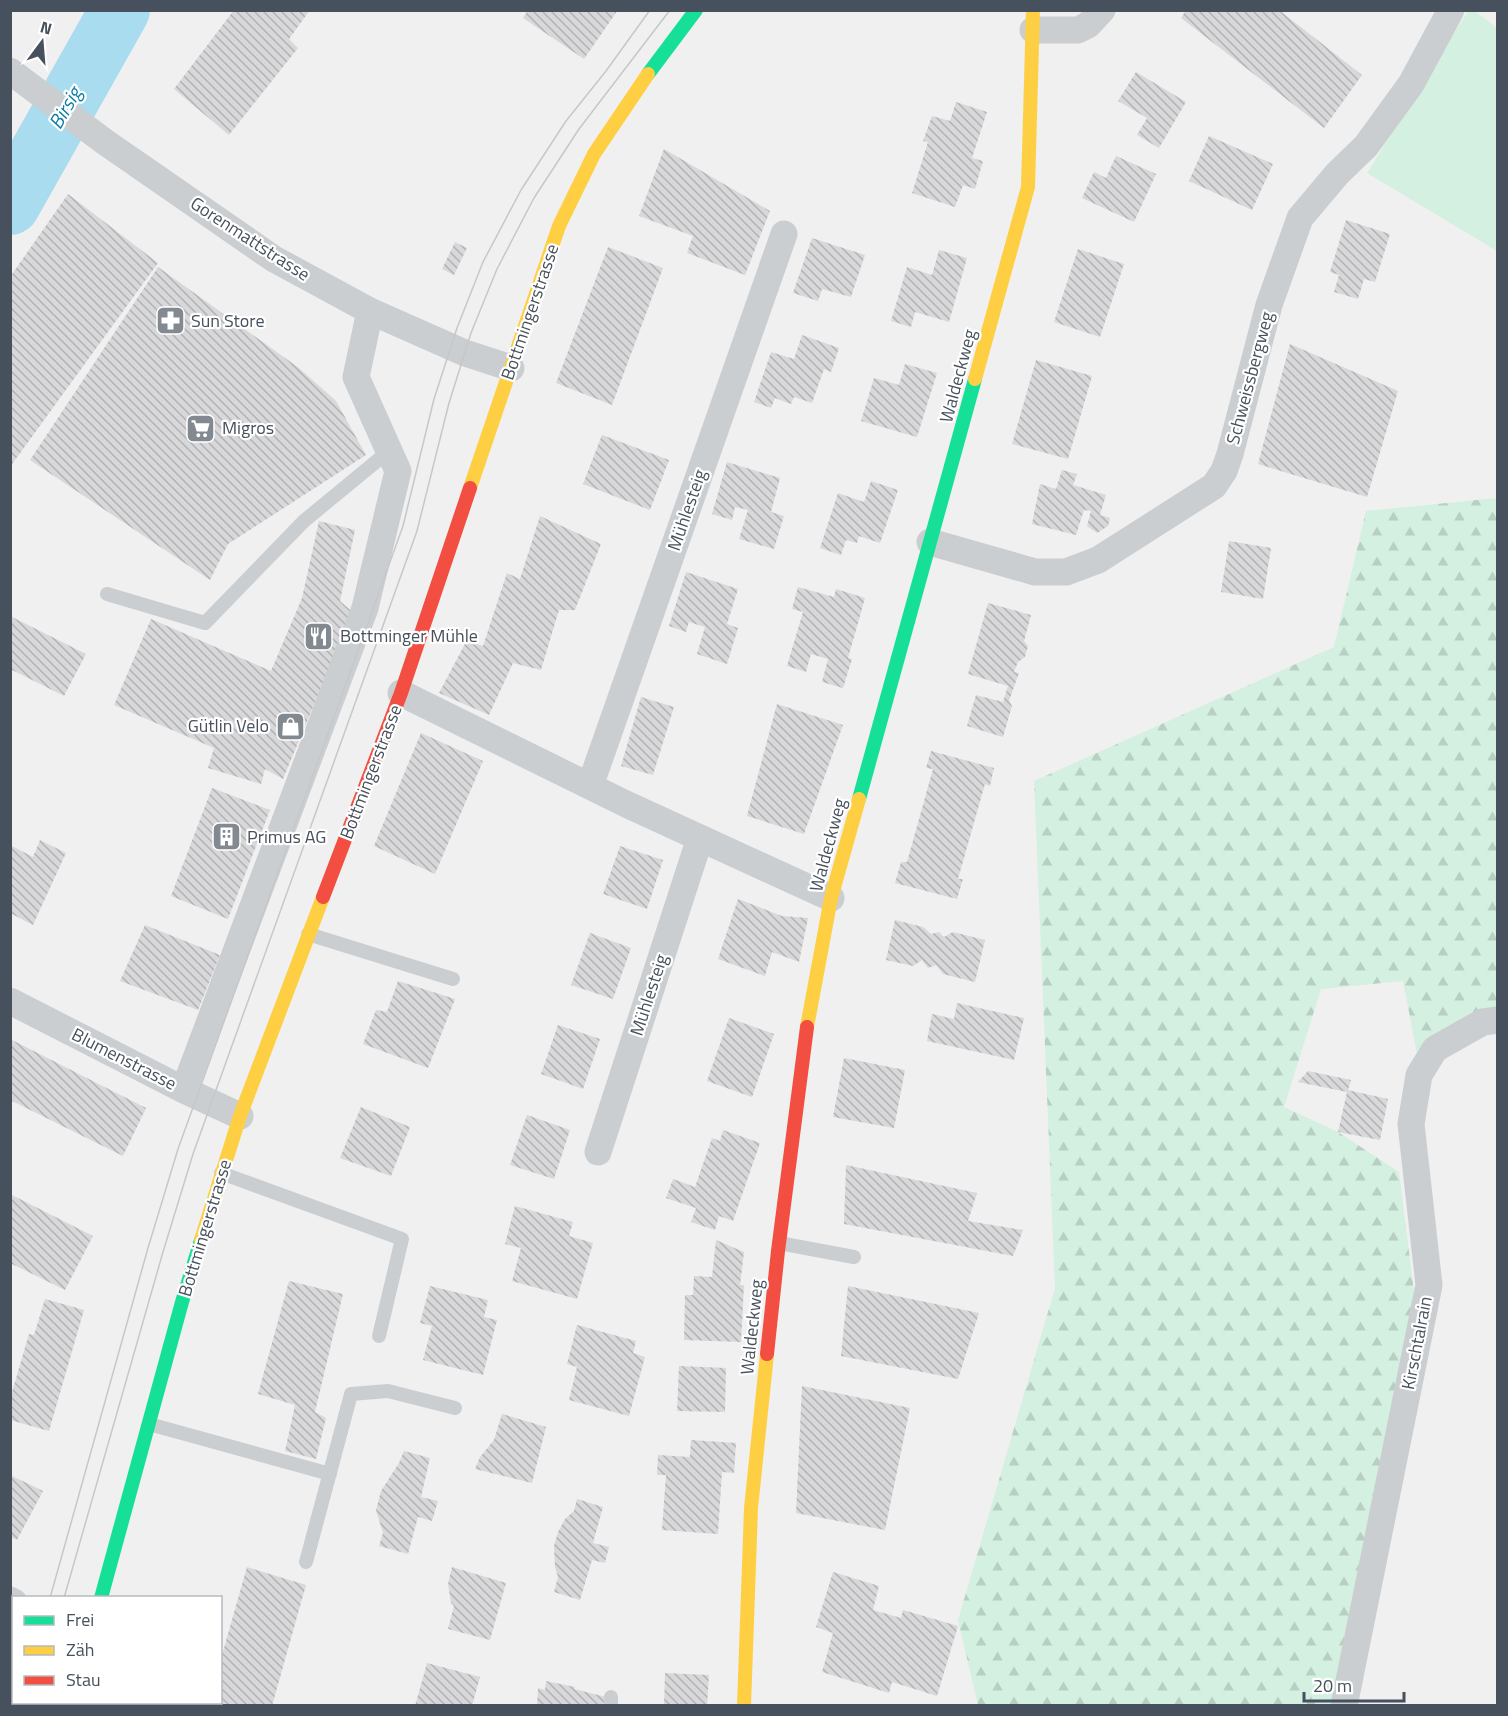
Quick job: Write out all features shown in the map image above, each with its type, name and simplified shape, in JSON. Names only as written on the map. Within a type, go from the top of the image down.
[{"type":"main road","name":"Bottmingerstrasse","points":[[102,1596],[182,1302],[240,1116],[401,693],[559,226],[577,184],[600,143],[696,10]]},
{"type":"main road","name":"Waldeckweg","points":[[744,1706],[751,1508],[779,1244],[809,1008],[831,898],[1028,187],[1033,20]]},
{"type":"street","points":[[1033,20],[1078,30],[1088,25],[1102,10]]},
{"type":"street","name":"Schweissbergweg","points":[[930,542],[1035,572],[1066,572],[1098,560],[1214,486],[1224,471],[1230,454],[1269,305],[1300,218],[1337,174],[1366,146],[1411,84],[1451,10]]},
{"type":"street","name":"Gorenmattstrasse","points":[[13,72],[105,142],[274,259],[370,311],[465,353],[511,368]]},
{"type":"street","name":"Mühlesteig","points":[[590,786],[784,234]]},
{"type":"street","points":[[184,1090],[365,608],[398,471],[356,377],[370,311]]},
{"type":"street","points":[[401,693],[590,786],[831,898]]},
{"type":"street","name":"Mühlesteig","points":[[598,1152],[700,838]]},
{"type":"street","name":"Blumenstrasse","points":[[10,1001],[240,1116]]},
{"type":"street","name":"Kirschtalrain","points":[[1347,1705],[1429,1285],[1411,1124],[1419,1075],[1435,1049],[1483,1022],[1497,1020]]},
{"type":"lane","points":[[106,594],[205,623],[304,522],[389,451]]},
{"type":"lane","points":[[309,934],[453,979]]},
{"type":"lane","points":[[221,1173],[402,1239],[379,1336]]},
{"type":"lane","points":[[779,1244],[854,1257]]},
{"type":"lane","points":[[306,1562],[351,1394],[388,1391],[455,1408]]},
{"type":"lane","points":[[149,1424],[330,1474]]},
{"type":"green space","points":[[1468,11],[1475,11],[1497,28],[1497,251],[1367,173]]},
{"type":"green space","points":[[1497,498],[1497,1015],[1417,1054],[1403,981],[1321,989],[1284,1107],[1338,1132],[1399,1172],[1418,1324],[1342,1705],[978,1705],[958,1620],[1055,1288],[1034,781],[1334,647],[1366,511]]},
{"type":"building","points":[[234,10],[310,10],[289,39],[298,48],[229,135],[174,89]]},
{"type":"building","points":[[528,10],[618,10],[584,59],[523,18]]},
{"type":"building","points":[[1186,10],[1279,10],[1362,75],[1324,128],[1181,18]]},
{"type":"building","points":[[1136,72],[1186,102],[1159,148],[1137,135],[1147,118],[1118,101]]},
{"type":"building","points":[[956,102],[987,112],[972,158],[983,161],[975,189],[963,185],[955,207],[912,193],[928,142],[923,141],[932,116],[950,121]]},
{"type":"building","points":[[1209,136],[1273,164],[1252,210],[1189,181]]},
{"type":"building","points":[[664,149],[770,211],[745,275],[687,253],[693,236],[639,216]]},
{"type":"building","points":[[1116,156],[1156,174],[1134,222],[1082,198],[1094,172],[1106,178]]},
{"type":"building","points":[[68,194],[158,263],[10,467],[10,277]]},
{"type":"building","points":[[1346,220],[1390,234],[1375,282],[1364,279],[1358,299],[1334,292],[1339,275],[1330,272]]},
{"type":"building","points":[[812,238],[865,255],[851,297],[822,289],[818,301],[793,293]]},
{"type":"building","points":[[455,242],[467,248],[454,275],[442,269]]},
{"type":"building","points":[[608,247],[663,268],[612,405],[556,383]]},
{"type":"building","points":[[1078,249],[1124,264],[1100,337],[1054,322]]},
{"type":"building","points":[[939,250],[967,258],[949,322],[915,312],[911,327],[891,321],[907,267],[932,275]]},
{"type":"building","name":"Migros","points":[[158,267],[299,368],[336,401],[366,455],[228,544],[210,580],[30,460]]},
{"type":"building","points":[[802,335],[839,348],[831,372],[824,369],[812,403],[794,397],[791,404],[775,398],[771,408],[754,402],[771,352],[794,359]]},
{"type":"building","points":[[1290,344],[1398,391],[1367,497],[1258,464]]},
{"type":"building","points":[[1036,360],[1092,376],[1068,459],[1012,444]]},
{"type":"building","points":[[905,364],[937,373],[917,437],[861,421],[874,378],[899,385]]},
{"type":"building","points":[[602,435],[669,460],[650,510],[583,484]]},
{"type":"building","points":[[727,462],[780,478],[771,512],[784,516],[774,549],[739,539],[748,510],[735,507],[732,520],[712,514]]},
{"type":"building","points":[[1062,470],[1077,474],[1073,485],[1106,495],[1100,515],[1110,518],[1108,526],[1097,533],[1087,526],[1091,511],[1084,510],[1076,535],[1032,524],[1040,484],[1056,489]]},
{"type":"building","points":[[871,481],[898,490],[880,543],[859,536],[857,543],[846,540],[841,555],[820,548],[838,493],[864,502]]},
{"type":"building","points":[[540,516],[601,544],[575,610],[559,610],[541,670],[513,663],[489,715],[439,693],[467,640],[483,646],[507,573],[520,579]]},
{"type":"building","points":[[319,521],[355,530],[340,601],[356,615],[324,681],[283,779],[265,769],[261,784],[208,768],[214,748],[114,705],[151,619],[271,671],[302,598]]},
{"type":"building","points":[[1229,541],[1271,548],[1263,599],[1221,592]]},
{"type":"building","points":[[686,572],[738,589],[727,624],[738,628],[727,664],[697,654],[705,627],[689,622],[686,632],[669,626]]},
{"type":"building","points":[[798,587],[834,597],[836,589],[865,598],[848,658],[852,659],[843,688],[822,682],[828,659],[811,654],[806,672],[787,666],[803,612],[792,609]]},
{"type":"building","points":[[988,603],[1031,615],[1024,641],[1028,646],[1025,657],[1018,662],[1014,672],[1019,673],[1009,701],[1012,706],[1003,737],[967,726],[976,695],[1003,702],[1008,686],[968,674]]},
{"type":"building","points":[[10,616],[86,654],[64,696],[10,669]]},
{"type":"building","points":[[641,697],[674,707],[653,775],[621,766]]},
{"type":"building","points":[[777,704],[843,725],[804,834],[747,816]]},
{"type":"building","points":[[421,733],[483,761],[435,874],[374,846]]},
{"type":"building","points":[[931,751],[994,768],[990,786],[985,784],[958,879],[963,879],[957,899],[895,883],[901,862],[907,862],[933,769],[926,768]]},
{"type":"building","name":"Primus AG","points":[[212,788],[270,810],[228,919],[171,896]]},
{"type":"building","points":[[40,840],[66,853],[33,925],[10,913],[10,845],[33,857]]},
{"type":"building","points":[[620,846],[663,860],[647,909],[603,894]]},
{"type":"building","points":[[738,899],[782,916],[808,918],[799,962],[772,952],[765,976],[718,959]]},
{"type":"building","points":[[895,920],[923,927],[931,934],[939,932],[944,937],[953,932],[985,940],[975,982],[943,974],[936,965],[928,968],[922,960],[913,966],[886,960]]},
{"type":"building","points":[[145,925],[220,955],[198,1010],[120,981]]},
{"type":"building","points":[[590,933],[631,948],[613,999],[571,985]]},
{"type":"building","points":[[398,981],[455,999],[428,1068],[363,1044],[376,1010],[387,1012]]},
{"type":"building","points":[[957,1003],[1024,1018],[1014,1060],[927,1041],[932,1014],[954,1019]]},
{"type":"building","points":[[729,1018],[774,1034],[752,1097],[707,1081]]},
{"type":"building","points":[[558,1025],[600,1039],[583,1089],[541,1074]]},
{"type":"building","points":[[12,1040],[146,1108],[123,1156],[10,1100]]},
{"type":"building","points":[[844,1058],[905,1070],[894,1128],[833,1117]]},
{"type":"building","points":[[1308,1071],[1351,1080],[1348,1090],[1388,1099],[1380,1140],[1338,1132],[1347,1092],[1298,1082]]},
{"type":"building","points":[[361,1107],[410,1127],[391,1176],[340,1158]]},
{"type":"building","points":[[527,1115],[570,1130],[554,1179],[510,1165]]},
{"type":"building","points":[[723,1130],[760,1143],[733,1221],[719,1216],[715,1230],[691,1222],[696,1208],[666,1198],[673,1179],[695,1187],[712,1138],[720,1141]]},
{"type":"building","points":[[846,1165],[977,1193],[968,1221],[1023,1230],[1013,1256],[844,1224]]},
{"type":"building","points":[[10,1194],[93,1236],[65,1290],[10,1263]]},
{"type":"building","points":[[515,1206],[573,1222],[569,1236],[593,1243],[577,1299],[512,1281],[521,1248],[505,1244]]},
{"type":"building","points":[[716,1240],[744,1252],[740,1285],[744,1285],[741,1342],[684,1340],[685,1295],[693,1295],[694,1276],[712,1277]]},
{"type":"building","points":[[289,1281],[343,1294],[315,1412],[326,1418],[316,1459],[285,1451],[295,1405],[258,1394]]},
{"type":"building","points":[[430,1286],[488,1300],[484,1317],[497,1320],[483,1375],[423,1360],[432,1326],[420,1323]]},
{"type":"building","points":[[848,1286],[979,1313],[958,1379],[841,1356]]},
{"type":"building","points":[[45,1299],[84,1310],[49,1431],[10,1420],[10,1399],[29,1334],[34,1335]]},
{"type":"building","points":[[577,1325],[636,1341],[633,1353],[645,1357],[629,1416],[569,1400],[577,1367],[567,1364]]},
{"type":"building","points":[[679,1366],[726,1368],[725,1412],[677,1411]]},
{"type":"building","points":[[802,1386],[910,1408],[885,1530],[796,1513]]},
{"type":"building","points":[[502,1414],[546,1427],[532,1483],[475,1469],[480,1457],[494,1440]]},
{"type":"building","points":[[691,1440],[736,1443],[734,1473],[722,1472],[718,1534],[662,1530],[666,1475],[657,1475],[658,1455],[690,1457]]},
{"type":"building","points":[[404,1451],[430,1458],[421,1497],[438,1501],[432,1521],[418,1517],[408,1554],[379,1546],[383,1533],[376,1510],[381,1491]]},
{"type":"building","points":[[10,1475],[43,1491],[17,1540],[10,1537]]},
{"type":"building","points":[[577,1499],[603,1507],[593,1543],[609,1547],[605,1563],[592,1560],[580,1600],[554,1592],[558,1577],[554,1546],[565,1519],[574,1511]]},
{"type":"building","points":[[247,1567],[306,1585],[272,1706],[208,1706],[208,1704],[222,1704],[222,1655]]},
{"type":"building","points":[[452,1567],[506,1583],[490,1640],[448,1629],[454,1606],[451,1603],[448,1584]]},
{"type":"building","points":[[833,1572],[879,1586],[873,1610],[901,1618],[903,1610],[958,1626],[937,1696],[892,1682],[889,1693],[822,1672],[833,1633],[816,1627]]},
{"type":"building","points":[[427,1663],[480,1677],[472,1706],[415,1706]]},
{"type":"building","points":[[665,1673],[709,1675],[707,1706],[664,1706]]},
{"type":"building","points":[[546,1681],[606,1697],[605,1706],[537,1706],[538,1688],[545,1690]]},
{"type":"waterway","name":"Birsig","points":[[10,205],[120,10]]},
{"type":"tram line","points":[[51,1596],[178,1149],[403,526],[434,399],[457,328],[483,262],[521,190],[566,121],[650,10]]},
{"type":"tram line","points":[[65,1596],[193,1154],[417,531],[449,403],[471,333],[497,269],[534,198],[579,129],[670,10]]},
{"type":"traffic: fast","points":[[648,74],[696,10]]},
{"type":"traffic: fast","points":[[859,799],[975,379]]},
{"type":"traffic: fast","points":[[102,1596],[201,1240]]},
{"type":"traffic: slow","points":[[975,379],[1028,187],[1033,10]]},
{"type":"traffic: slow","points":[[470,488],[559,226],[594,154],[648,74]]},
{"type":"traffic: slow","points":[[807,1027],[831,898],[859,799]]},
{"type":"traffic: slow","points":[[201,1240],[240,1116],[323,897]]},
{"type":"traffic: slow","points":[[744,1706],[751,1508],[767,1354]]},
{"type":"traffic: jam","points":[[323,897],[401,693],[470,488]]},
{"type":"traffic: jam","points":[[767,1354],[807,1027]]},
{"type":"place","name":"Sun Store","points":[[170,321]]},
{"type":"place","name":"Migros","points":[[201,428]]},
{"type":"place","name":"Bottminger Mühle","points":[[319,636]]},
{"type":"place","name":"Gütlin Velo","points":[[290,726]]},
{"type":"place","name":"Primus AG","points":[[226,837]]}]
